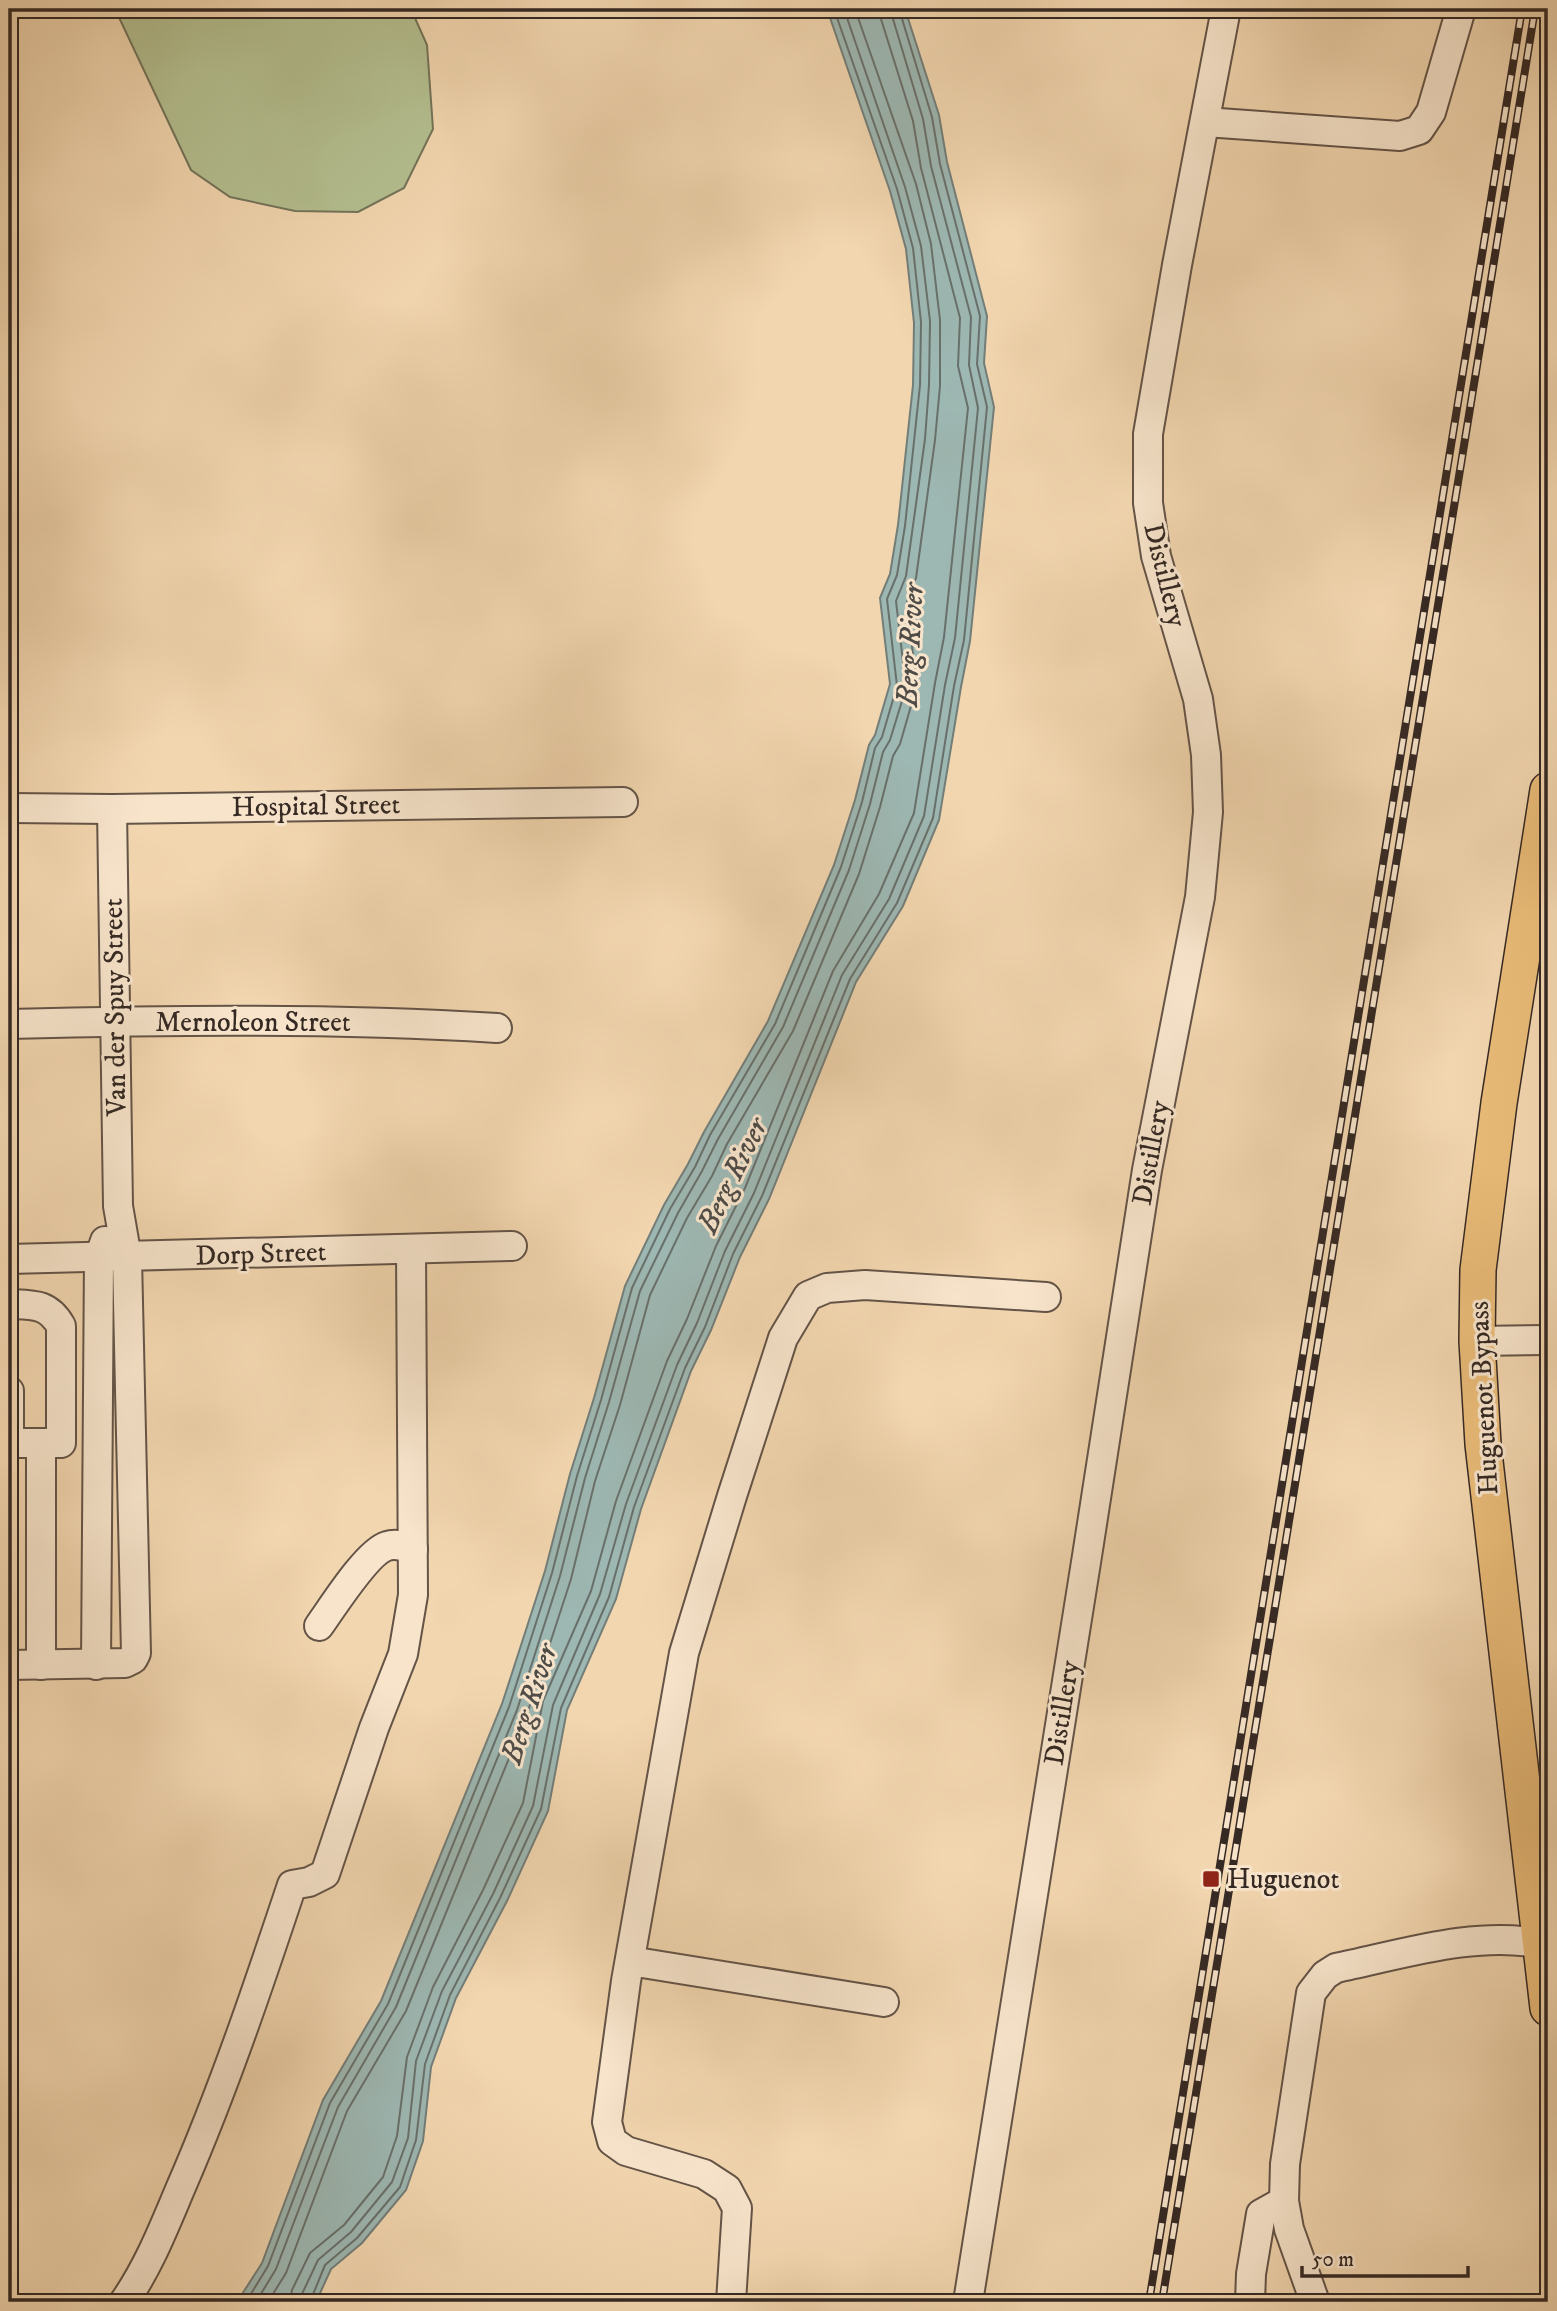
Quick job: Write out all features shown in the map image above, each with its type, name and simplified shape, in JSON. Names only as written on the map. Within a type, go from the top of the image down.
[{"type":"main road","name":"Huguenot Bypass","points":[[1548,790],[1499,1104],[1478,1270],[1477,1341],[1483,1444],[1545,1944],[1548,2008]]},
{"type":"street","name":"Distillery","points":[[968,2302],[1146,1170],[1200,897],[1208,813],[1206,755],[1198,699],[1156,556],[1148,503],[1148,434],[1226,9]]},
{"type":"street","points":[[1205,122],[1401,136],[1419,130],[1431,112],[1461,9]]},
{"type":"street","name":"Hospital Street","points":[[9,808],[622,802]]},
{"type":"street","name":"Van der Spuy Street","points":[[9,1665],[125,1663],[133,1659],[136,1653],[127,1258],[118,1206],[112,809]]},
{"type":"street","name":"Mernoleon Street","points":[[9,1024],[114,1021],[401,1023],[497,1028]]},
{"type":"street","name":"Van der Spuy Street","points":[[96,1665],[99,1258],[118,1206]]},
{"type":"street","name":"Dorp Street","points":[[9,1259],[513,1246]]},
{"type":"street","points":[[124,2302],[144,2271],[198,2148],[233,2059],[292,1885],[309,1882],[325,1874],[374,1728],[403,1654],[413,1595],[411,1249]]},
{"type":"street","points":[[731,2302],[737,2208],[727,2189],[704,2174],[626,2151],[612,2141],[607,2122],[630,1961],[684,1653],[732,1496],[783,1338],[808,1296],[827,1288],[865,1286],[1046,1297]]},
{"type":"street","points":[[9,1304],[45,1308],[55,1314],[61,1326],[51,1443],[41,1665]]},
{"type":"street","points":[[1477,1341],[1548,1340]]},
{"type":"street","points":[[9,1391],[9,1443],[132,1442]]},
{"type":"street","points":[[318,1626],[366,1563],[384,1546],[400,1544],[413,1549]]},
{"type":"street","points":[[1315,2302],[1289,2229],[1284,2202],[1285,2164],[1311,1993],[1325,1975],[1336,1968],[1460,1944],[1512,1939],[1545,1944]]},
{"type":"street","points":[[630,1961],[884,2002]]},
{"type":"street","points":[[1250,2302],[1251,2274],[1261,2214],[1284,2202]]},
{"type":"green space","points":[[115,9],[411,9],[427,45],[433,129],[404,188],[358,212],[295,211],[230,197],[191,170]]},
{"type":"green space","points":[[9,35],[14,35],[13,148],[9,148]]},
{"type":"water","name":"Berg River","points":[[827,9],[905,9],[939,115],[947,162],[987,316],[984,363],[994,407],[970,641],[939,820],[903,906],[856,982],[769,1199],[740,1257],[711,1330],[691,1371],[641,1509],[616,1599],[567,1710],[548,1811],[507,1901],[456,1998],[431,2067],[423,2141],[406,2190],[362,2243],[331,2269],[316,2302],[237,2302],[262,2263],[323,2100],[381,2001],[502,1704],[545,1571],[570,1474],[625,1286],[664,1205],[768,1021],[834,865],[890,684],[880,598],[890,574],[898,525],[913,385],[914,323],[906,249],[890,191]]},
{"type":"railway","points":[[1149,2302],[1522,9]]},
{"type":"railway","points":[[1162,2302],[1535,9]]},
{"type":"place","name":"Huguenot","points":[[1211,1879]]}]
